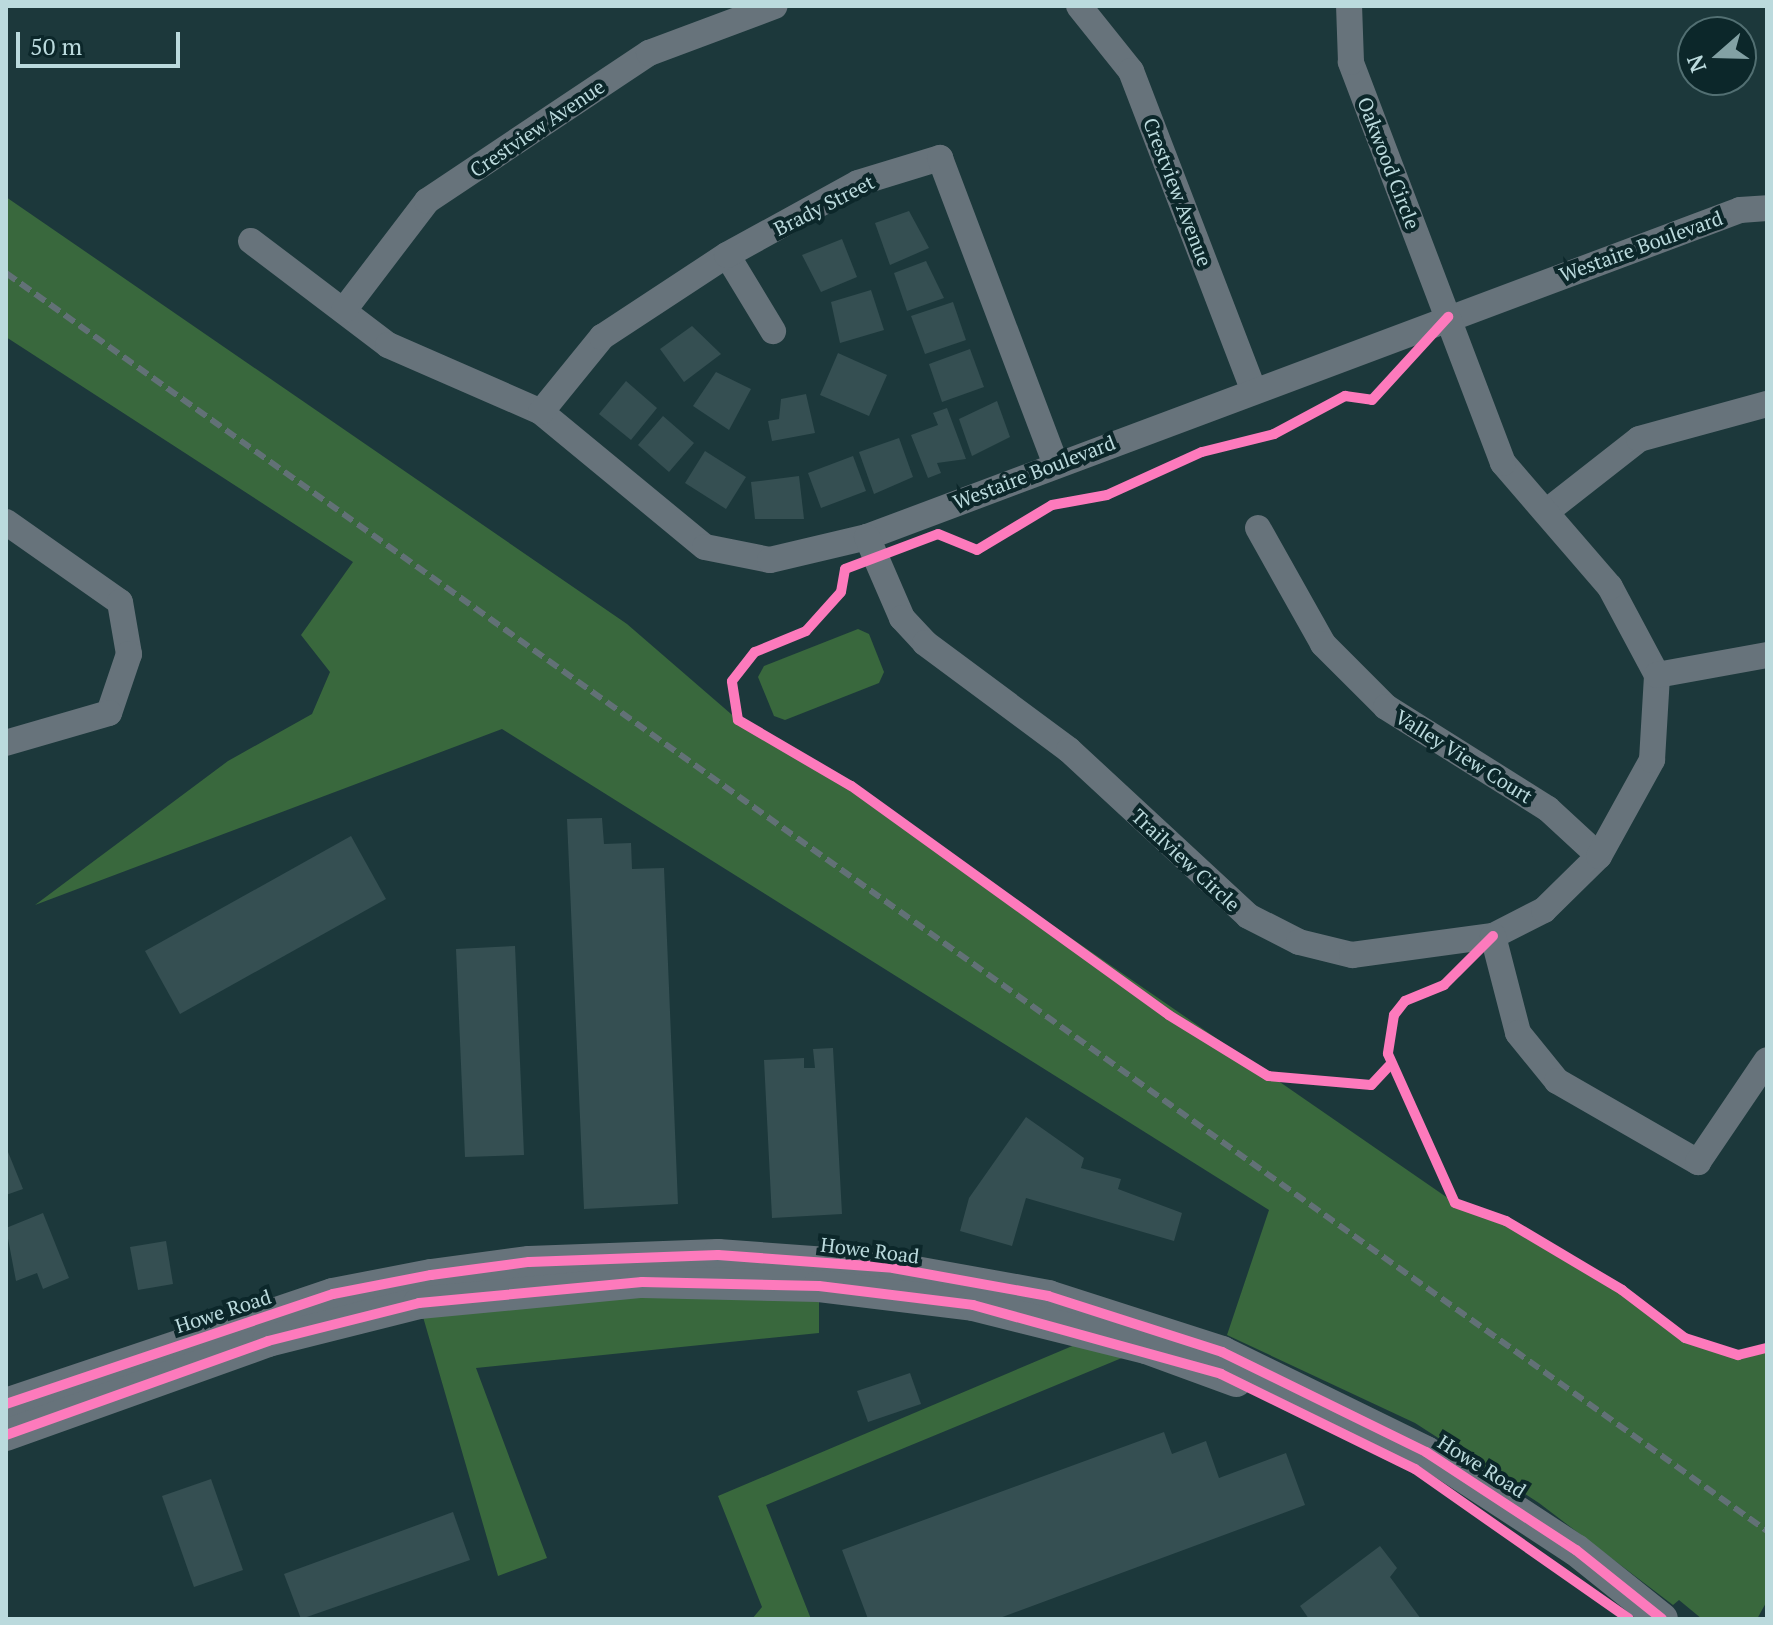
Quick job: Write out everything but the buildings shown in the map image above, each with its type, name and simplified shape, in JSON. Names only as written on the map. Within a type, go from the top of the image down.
[{"type":"street","name":"Crestview Avenue","points":[[344,310],[427,201],[649,53],[775,6]]},
{"type":"street","name":"Crestview Avenue","points":[[1079,6],[1131,71],[1254,391]]},
{"type":"street","name":"Oakwood Circle","points":[[1349,6],[1351,62],[1448,317]]},
{"type":"street","name":"Brady Street","points":[[541,412],[602,337],[727,255],[858,183],[940,158],[1055,462]]},
{"type":"street","name":"Westaire Boulevard","points":[[251,241],[388,345],[541,412],[705,547],[770,560],[867,537],[1055,462],[1740,210],[1767,208]]},
{"type":"street","points":[[727,255],[773,331]]},
{"type":"street","points":[[1448,317],[1503,463],[1610,587],[1657,675],[1767,655]]},
{"type":"street","points":[[1546,512],[1639,439],[1767,404]]},
{"type":"street","points":[[6,522],[120,602],[129,654],[109,713],[6,743]]},
{"type":"street","name":"Valley View Court","points":[[1258,528],[1323,644],[1386,707],[1548,809],[1599,856]]},
{"type":"street","name":"Trailview Circle","points":[[867,537],[902,618],[925,643],[1069,750],[1248,916],[1299,942],[1352,955],[1493,936],[1544,910],[1599,856],[1652,760],[1657,675]]},
{"type":"street","points":[[1493,936],[1518,1033],[1557,1081],[1698,1162],[1767,1060]]},
{"type":"street","name":"Howe Road","points":[[6,1404],[333,1294],[431,1275],[529,1262],[718,1255],[893,1268],[1048,1296],[1222,1352],[1426,1452],[1565,1541],[1662,1619]]},
{"type":"street","name":"Howe Road","points":[[6,1435],[268,1341],[419,1303],[642,1282],[819,1286],[973,1305],[1146,1348],[1221,1374],[1415,1469],[1629,1619]]},
{"type":"green space","points":[[6,197],[627,624],[738,720],[851,786],[1455,1203],[1506,1221],[1622,1290],[1685,1338],[1738,1355],[1767,1348],[1767,1601],[1757,1619],[1702,1619],[1679,1600],[1673,1605],[1539,1503],[1415,1423],[1227,1335],[1269,1210],[502,729],[35,905],[228,761],[312,714],[330,672],[301,635],[353,562],[6,337]]},
{"type":"green space","points":[[858,629],[869,634],[884,672],[879,683],[785,720],[774,716],[758,677],[764,666]]},
{"type":"green space","points":[[819,1286],[819,1333],[476,1368],[547,1558],[498,1576],[419,1303]]},
{"type":"green space","points":[[1096,1336],[1146,1348],[766,1505],[811,1619],[752,1619],[762,1607],[718,1496]]},
{"type":"railway","points":[[6,273],[1767,1531]]},
{"type":"cycle path","points":[[1389,1066],[1371,1085],[1268,1076],[1169,1015],[851,786],[738,720],[732,681],[755,652],[806,631],[841,592],[845,569],[938,534],[977,550],[1052,505],[1107,495],[1202,452],[1274,434],[1345,396],[1372,400],[1448,317]]},
{"type":"cycle path","points":[[1493,936],[1444,985],[1405,1001],[1394,1015],[1388,1054],[1455,1203],[1506,1221],[1622,1290],[1685,1338],[1738,1355],[1767,1348]]},
{"type":"cycle path","points":[[6,1404],[333,1294],[431,1275],[529,1262],[718,1255],[893,1268],[1048,1296],[1222,1352],[1426,1452],[1576,1550],[1662,1619]]},
{"type":"cycle path","points":[[6,1435],[268,1341],[419,1303],[642,1282],[819,1286],[973,1305],[1221,1374],[1415,1469],[1629,1619]]}]
